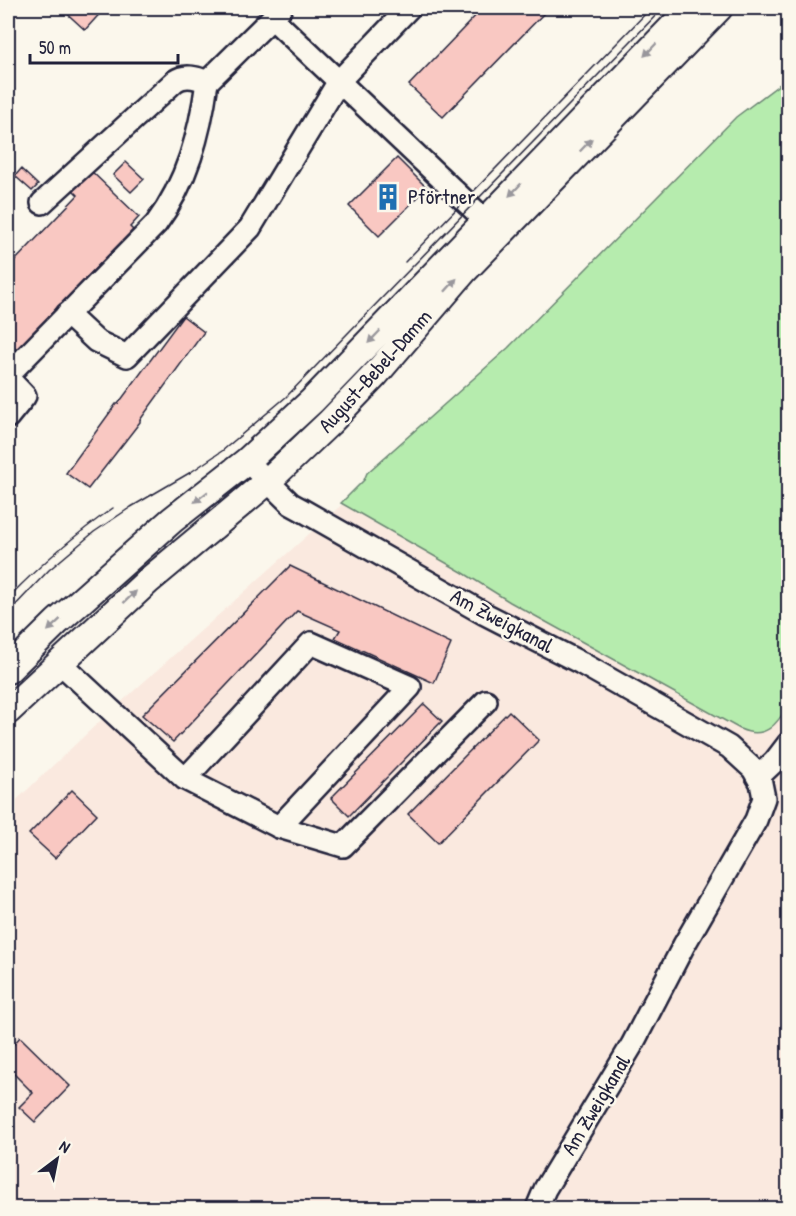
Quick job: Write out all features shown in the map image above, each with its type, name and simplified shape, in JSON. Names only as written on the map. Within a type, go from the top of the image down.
[{"type":"main road","name":"August-Bebel-Damm","points":[[8,670],[48,630],[172,520],[248,461],[312,401],[691,8]]},
{"type":"main road","name":"August-Bebel-Damm","points":[[8,708],[148,581],[268,481],[349,404],[464,271],[719,8]]},
{"type":"street","points":[[67,314],[96,341],[127,356],[250,228],[339,81],[408,8]]},
{"type":"street","points":[[8,417],[25,396],[8,377],[156,224],[168,207],[189,164],[196,141],[207,82],[277,13],[339,81],[486,221]]},
{"type":"street","points":[[42,203],[174,81],[190,77],[207,82]]},
{"type":"street","name":"Am Zweigkanal","points":[[248,461],[291,504],[485,614],[581,663],[729,747],[744,759],[758,777],[764,798],[756,820],[684,945],[632,1045],[545,1189],[537,1209]]},
{"type":"street","points":[[184,779],[311,643],[410,687],[279,827]]},
{"type":"street","points":[[59,662],[184,779],[279,827],[343,846],[486,701]]},
{"type":"street","points":[[758,777],[789,744]]},
{"type":"shaded area","points":[[788,86],[788,1208],[8,1208],[8,808],[99,722],[481,380],[674,178]]},
{"type":"green space","points":[[788,78],[788,705],[775,724],[763,732],[756,733],[740,729],[510,602],[341,503],[364,480],[367,473],[508,348],[736,117]]},
{"type":"building","points":[[61,8],[105,8],[85,30]]},
{"type":"building","points":[[483,8],[549,8],[443,117],[409,85]]},
{"type":"building","name":"Pförtner","points":[[397,158],[427,188],[379,236],[349,206]]},
{"type":"building","points":[[126,162],[144,179],[131,192],[113,175]]},
{"type":"building","points":[[88,168],[139,217],[130,227],[133,230],[16,350],[8,341],[8,268],[78,195],[70,187]]},
{"type":"building","points":[[21,169],[38,185],[32,191],[15,176]]},
{"type":"building","points":[[183,316],[204,332],[140,422],[88,489],[66,473]]},
{"type":"building","points":[[290,566],[451,644],[434,683],[335,638],[340,630],[297,611],[173,742],[142,715]]},
{"type":"building","points":[[424,704],[442,721],[349,816],[331,798]]},
{"type":"building","points":[[509,711],[539,740],[438,843],[408,814]]},
{"type":"building","points":[[72,790],[97,814],[55,858],[29,834]]},
{"type":"building","points":[[20,1037],[70,1086],[35,1122],[19,1107],[33,1093],[8,1068],[8,1051]]},
{"type":"tram line","points":[[405,262],[651,8]]},
{"type":"tram line","points":[[8,613],[49,570],[94,532],[222,451],[286,397],[663,8]]},
{"type":"tram line","points":[[8,598],[58,551],[113,508]]},
{"type":"place","name":"Pförtner","points":[[388,197]]}]
